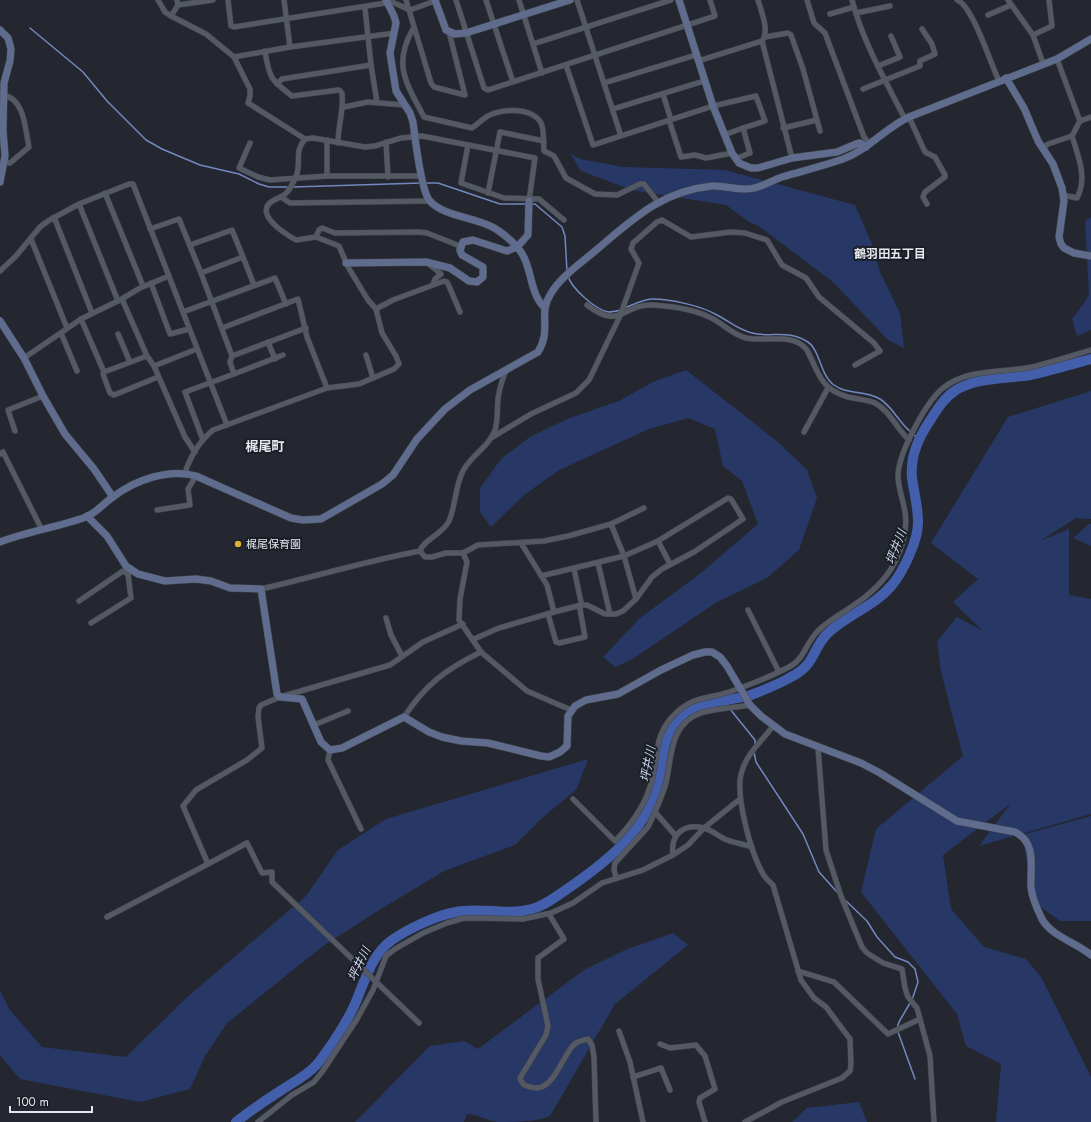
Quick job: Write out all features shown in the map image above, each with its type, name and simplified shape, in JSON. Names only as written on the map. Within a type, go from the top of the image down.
[{"type":"street","points":[[158,0],[165,12],[206,34],[234,57],[250,89],[248,103],[305,139],[313,138],[364,147],[415,136],[422,136],[536,158],[529,202],[528,235],[517,247],[507,251],[473,240],[463,242],[460,246]]},
{"type":"street","points":[[171,16],[177,2],[213,0]]},
{"type":"street","points":[[228,0],[231,26],[234,27],[365,8],[387,2],[392,2],[410,10],[435,0],[443,25],[449,32],[465,95],[434,87],[431,83],[413,29],[410,10],[406,0]]},
{"type":"street","points":[[284,0],[290,47]]},
{"type":"street","points":[[456,0],[484,88],[488,90],[715,16],[710,0]]},
{"type":"street","points":[[486,0],[513,82]]},
{"type":"street","points":[[519,0],[542,73]]},
{"type":"street","points":[[449,32],[455,34],[466,33],[570,0]]},
{"type":"street","points":[[577,0],[621,136]]},
{"type":"street","points":[[533,44],[671,0]]},
{"type":"street","points":[[678,0],[713,106],[733,156],[739,163],[751,168],[792,158],[830,153],[860,143],[868,145]]},
{"type":"street","points":[[758,0],[765,30],[763,39],[783,128],[792,158]]},
{"type":"street","points":[[807,0],[814,23],[825,33],[868,145]]},
{"type":"street","points":[[852,0],[885,80],[925,152],[935,156],[945,175],[945,177],[925,192],[923,197],[927,204]]},
{"type":"street","points":[[957,0],[966,6],[999,81]]},
{"type":"street","points":[[1033,36],[1052,26],[1049,0]]},
{"type":"street","points":[[387,2],[394,16],[396,33],[390,53],[396,91],[410,113],[426,195],[430,201],[453,214],[489,225],[517,247],[527,261],[535,292],[539,302],[544,308]]},
{"type":"street","points":[[988,15],[1009,2],[1038,44],[1043,63]]},
{"type":"street","points":[[830,14],[890,6]]},
{"type":"street","points":[[365,8],[371,65],[377,102]]},
{"type":"street","points":[[413,29],[403,49],[403,68],[407,83],[424,117],[472,128],[488,116],[504,111],[524,112],[533,115],[540,121],[544,141],[544,152],[554,156],[566,178],[595,194],[617,195],[640,184],[644,184],[658,202]]},
{"type":"street","points":[[863,89],[920,66],[920,61],[935,54],[932,44],[922,29]]},
{"type":"street","points":[[0,30],[8,38],[11,49],[10,61],[4,83],[2,114],[4,162],[0,180]]},
{"type":"street","points":[[234,57],[290,47],[396,33]]},
{"type":"street","points":[[604,83],[788,33],[791,35],[803,68],[820,131]]},
{"type":"street","points":[[878,66],[900,56],[891,36]]},
{"type":"street","points":[[0,542],[41,528],[87,516],[113,496],[144,481],[162,475],[185,473],[196,476],[291,518],[303,520],[321,519],[382,484],[393,474],[417,439],[446,409],[470,390],[538,352],[546,334],[544,308],[549,295],[559,282],[634,218],[658,202],[711,187],[720,186],[744,190],[754,188],[781,178],[844,159],[868,145],[889,128],[907,118],[1043,63],[1057,59],[1091,39]]},
{"type":"street","points":[[265,51],[269,73],[277,84],[292,96],[339,90],[342,93],[344,106],[338,128],[338,143]]},
{"type":"street","points":[[1057,59],[1080,121]]},
{"type":"street","points":[[277,84],[282,79],[371,65]]},
{"type":"street","points":[[566,65],[593,145],[713,106],[756,96],[765,121],[724,135]]},
{"type":"street","points":[[1006,78],[1053,164],[1063,195],[1064,211],[1059,237],[1061,244],[1064,248],[1074,253],[1091,256]]},
{"type":"street","points":[[612,109],[704,81]]},
{"type":"street","points":[[663,94],[681,157],[695,155],[706,158],[750,153],[743,128]]},
{"type":"street","points":[[4,95],[8,96],[19,105],[29,147],[10,163],[4,162]]},
{"type":"street","points":[[344,106],[356,103],[377,102],[404,105]]},
{"type":"street","points":[[1063,195],[1077,198],[1081,190],[1083,180],[1072,136],[1080,121],[1091,117]]},
{"type":"street","points":[[783,128],[817,120]]},
{"type":"street","points":[[488,193],[500,132],[544,141]]},
{"type":"street","points":[[1043,148],[1048,144],[1072,136]]},
{"type":"street","points":[[185,473],[195,452],[203,440],[213,430],[327,388],[354,385],[396,368],[398,364],[396,356],[382,332],[376,309],[368,300],[346,263],[339,246],[316,237],[296,240],[273,224],[268,216],[267,209],[269,204],[285,195],[296,175],[299,146],[305,139]]},
{"type":"street","points":[[327,140],[327,176]]},
{"type":"street","points":[[386,142],[388,177]]},
{"type":"street","points":[[250,143],[239,168],[263,179],[294,179],[327,176],[422,176]]},
{"type":"street","points":[[468,145],[461,183],[504,198],[529,202],[542,201],[564,220]]},
{"type":"street","points":[[0,271],[31,239],[40,227],[54,217],[105,193],[129,184],[133,184],[227,425]]},
{"type":"street","points":[[105,193],[143,286]]},
{"type":"street","points":[[281,197],[290,204],[430,201]]},
{"type":"street","points":[[79,204],[120,300],[147,356],[154,366],[185,438],[195,452]]},
{"type":"street","points":[[54,217],[92,313]]},
{"type":"street","points":[[150,229],[179,219],[232,356],[230,362],[234,374]]},
{"type":"street","points":[[491,438],[531,414],[576,393],[583,387],[596,369],[621,314],[639,263],[631,249],[633,243],[657,222],[666,221],[691,237],[731,232],[759,236],[767,240],[782,265],[806,278],[819,297],[828,306],[874,343],[880,351],[855,365]]},
{"type":"street","points":[[316,237],[318,230],[322,228],[335,233],[419,232],[428,233],[460,246]]},
{"type":"street","points":[[190,245],[232,230],[254,285]]},
{"type":"street","points":[[31,239],[67,328]]},
{"type":"street","points":[[346,263],[426,262],[450,268],[469,281],[477,282],[483,277],[483,267],[462,255],[460,246]]},
{"type":"street","points":[[201,273],[243,257]]},
{"type":"street","points":[[426,262],[441,274],[435,279],[433,284]]},
{"type":"street","points":[[24,358],[81,319],[120,300],[143,286],[169,276]]},
{"type":"street","points":[[183,312],[276,278],[286,304]]},
{"type":"street","points":[[376,309],[393,300],[433,284],[447,282],[460,312]]},
{"type":"street","points":[[151,283],[170,334],[189,329]]},
{"type":"street","points":[[222,328],[298,299],[307,337],[327,388]]},
{"type":"street","points":[[587,305],[598,314],[606,317],[653,305],[705,315],[734,333],[746,338],[758,340],[790,340],[804,347],[818,375],[828,388],[844,396],[875,403],[887,413],[903,434],[910,438]]},
{"type":"street","points":[[81,319],[113,395],[158,377]]},
{"type":"street","points":[[0,321],[24,358],[43,396],[70,440],[94,469],[113,496]]},
{"type":"street","points":[[232,356],[306,328]]},
{"type":"street","points":[[61,333],[77,371]]},
{"type":"street","points":[[118,334],[130,362]]},
{"type":"street","points":[[268,342],[274,359]]},
{"type":"street","points":[[154,366],[197,349]]},
{"type":"street","points":[[573,799],[615,841],[630,826],[645,802],[651,785],[656,747],[662,731],[676,712],[696,700],[740,690],[797,662],[804,654],[816,633],[825,624],[852,607],[874,589],[894,565],[901,548],[906,522],[898,475],[902,454],[927,406],[936,394],[957,379],[969,375],[1030,367],[1091,350]]},
{"type":"street","points":[[366,355],[373,378]]},
{"type":"street","points":[[104,372],[147,356]]},
{"type":"street","points":[[203,440],[184,393],[186,390],[283,356]]},
{"type":"street","points":[[420,551],[422,546],[441,532],[446,526],[452,512],[462,472],[491,438],[495,430],[498,394],[506,370]]},
{"type":"street","points":[[804,432],[828,388]]},
{"type":"street","points":[[15,431],[8,410],[43,396]]},
{"type":"street","points":[[0,454],[3,452],[41,528]]},
{"type":"street","points":[[157,510],[190,505],[188,489],[196,476]]},
{"type":"street","points":[[474,639],[499,628],[581,605],[588,605],[599,612],[616,614],[627,608],[636,599],[652,577],[670,564],[694,552],[743,519],[731,498],[728,498],[658,541],[624,556],[541,576]]},
{"type":"street","points":[[420,551],[428,558],[446,553],[463,553],[478,546],[521,543],[568,536],[611,524],[644,508]]},
{"type":"street","points":[[87,516],[107,536],[130,573],[132,598],[91,623]]},
{"type":"street","points":[[611,524],[624,556],[636,599]]},
{"type":"street","points":[[658,541],[670,564]]},
{"type":"street","points":[[521,543],[547,584],[554,612]]},
{"type":"street","points":[[79,601],[123,571],[165,581],[196,579],[212,581],[230,588],[261,589],[327,574],[368,562],[420,551]]},
{"type":"street","points":[[463,553],[467,562],[460,599],[459,620],[474,639],[481,652],[527,691],[571,710]]},
{"type":"street","points":[[598,563],[610,614]]},
{"type":"street","points":[[548,614],[556,642],[558,643],[584,638],[586,636],[574,569]]},
{"type":"street","points":[[261,589],[276,687],[280,697]]},
{"type":"street","points":[[748,610],[778,672]]},
{"type":"street","points":[[386,618],[391,635],[402,656]]},
{"type":"street","points":[[208,864],[183,806],[196,790],[247,760],[262,748],[258,717],[259,708],[261,705],[280,697],[390,665],[423,642],[463,624]]},
{"type":"street","points":[[330,750],[342,748],[404,717],[422,693],[438,676],[481,652]]},
{"type":"street","points":[[404,717],[429,732],[442,737],[461,741],[488,743],[549,757],[560,752],[567,746],[567,726],[571,710],[586,700],[618,694],[661,670],[705,652],[712,652],[720,657],[749,703],[773,726],[797,740],[861,763],[880,772],[957,821],[1015,832],[1022,835],[1030,848],[1032,859],[1031,888],[1034,902],[1042,920],[1047,927],[1082,947],[1091,955]]},
{"type":"street","points":[[280,697],[302,699],[321,742],[330,750]]},
{"type":"street","points":[[616,878],[614,870],[615,863],[638,840],[648,827],[655,812],[666,783],[672,743],[682,728],[699,714],[749,703]]},
{"type":"street","points":[[314,725],[348,711]]},
{"type":"street","points":[[745,1122],[782,1102],[842,1078],[850,1071],[852,1064],[850,1039],[826,1007],[814,998],[800,980],[773,885],[763,874],[752,846],[740,799],[739,789],[742,770],[749,756],[773,726]]},
{"type":"street","points":[[818,748],[826,850],[841,896],[857,935],[867,953],[883,963],[902,969],[908,997],[917,1008],[930,1056],[934,1122]]},
{"type":"street","points":[[330,750],[328,760],[361,829]]},
{"type":"street","points":[[258,1122],[292,1095],[314,1082],[357,1019],[374,979],[386,956],[423,933],[464,918],[523,919],[549,914],[573,903],[602,883],[643,870],[674,855],[688,845],[704,828],[740,799]]},
{"type":"street","points":[[655,812],[676,836]]},
{"type":"street","points":[[674,855],[672,845],[676,836],[682,830],[704,828],[726,839],[752,846]]},
{"type":"street","points":[[107,918],[247,843],[262,872],[272,872],[272,882],[419,1023]]},
{"type":"street","points":[[549,914],[564,939],[538,958],[538,979],[548,1026],[546,1035],[520,1078],[522,1084],[534,1089],[543,1086],[550,1081],[576,1043],[588,1039],[592,1045],[594,1057],[596,1122]]},
{"type":"street","points":[[798,971],[834,982],[888,1034],[920,1019]]},
{"type":"street","points":[[619,1031],[633,1077],[643,1122]]},
{"type":"street","points":[[660,1044],[666,1047],[676,1048],[696,1044],[705,1056],[715,1089],[700,1098],[699,1102],[705,1122]]},
{"type":"street","points":[[633,1077],[661,1068],[670,1090]]},
{"type":"shaded area","points":[[570,153],[580,159],[623,167],[725,170],[855,205],[872,244],[880,272],[900,313],[904,348],[888,340],[833,282],[760,227],[748,221],[726,205],[632,190],[581,171]]},
{"type":"shaded area","points":[[1091,217],[1091,330],[1077,336],[1072,319],[1089,294],[1085,221]]},
{"type":"shaded area","points":[[686,370],[778,442],[807,470],[817,498],[799,550],[767,578],[717,602],[631,660],[615,667],[603,657],[640,618],[701,573],[758,524],[742,481],[723,466],[715,429],[688,418],[649,429],[559,470],[524,495],[491,527],[480,512],[480,488],[501,459],[530,437],[567,419],[619,401],[653,382]]},
{"type":"shaded area","points":[[1091,391],[1091,519],[1076,518],[1040,541],[1069,529],[1069,595],[1091,599],[1091,814],[979,846],[1011,803],[943,855],[951,909],[984,947],[1026,959],[1041,977],[1091,1077],[1091,1122],[996,1122],[1001,1064],[966,1046],[957,1014],[861,892],[876,829],[963,756],[941,672],[937,641],[957,617],[983,631],[953,602],[978,579],[931,543],[1008,417]]},
{"type":"shaded area","points":[[1089,524],[1091,524],[1091,546],[1073,538]]},
{"type":"shaded area","points":[[588,759],[576,790],[543,817],[515,845],[444,871],[381,909],[323,946],[227,1023],[205,1056],[190,1089],[140,1102],[20,1079],[0,1055],[0,990],[9,1009],[42,1047],[126,1057],[185,999],[306,896],[338,850],[386,819]]},
{"type":"shaded area","points":[[1091,816],[1091,921],[1060,921],[1034,902],[1022,835]]},
{"type":"shaded area","points":[[673,933],[688,945],[615,1004],[550,1116],[532,1121],[510,1122],[497,1122],[467,1114],[464,1122],[355,1122],[430,1046],[464,1041],[478,1049],[584,970],[625,950]]},
{"type":"shaded area","points":[[859,1102],[867,1122],[792,1122],[807,1108]]},
{"type":"waterway","points":[[30,28],[83,72],[107,101],[146,140],[162,149],[200,165],[239,174],[259,184],[269,187],[289,187]]},
{"type":"waterway","points":[[293,187],[421,183]]},
{"type":"waterway","points":[[424,183],[438,183],[500,204],[527,204]]},
{"type":"waterway","points":[[531,204],[535,204],[562,227],[565,236],[567,272]]},
{"type":"waterway","points":[[568,276],[579,292],[597,307],[608,312],[621,310]]},
{"type":"waterway","points":[[624,308],[649,299],[660,299],[695,306],[711,312],[747,332],[787,335],[801,338],[812,346],[829,381],[839,388],[869,394],[885,402],[911,432]]},
{"type":"waterway","name":"坪井川","points":[[236,1122],[318,1064],[348,1018],[369,969],[379,953],[392,940],[423,923],[440,916],[456,912],[475,910],[513,912],[532,909],[549,901],[586,876],[617,850],[643,819],[652,802],[658,784],[663,753],[670,730],[682,716],[700,706],[751,695],[786,680],[805,667],[827,634],[843,621],[885,593],[901,572],[910,555],[918,528],[917,505],[912,478],[912,462],[916,447],[927,426],[948,396],[956,390],[973,383],[1045,372],[1091,359]]},
{"type":"waterway","name":"坪井川","points":[[914,435],[919,439]]},
{"type":"waterway","name":"坪井川","points":[[725,701],[728,706]]},
{"type":"waterway","points":[[730,709],[755,740],[755,744]]},
{"type":"waterway","points":[[754,752],[756,762],[803,834],[819,872],[837,892]]},
{"type":"waterway","points":[[844,899],[867,921],[877,937],[895,957],[908,962],[915,969],[918,982],[912,1000]]},
{"type":"waterway","points":[[897,1028],[910,1003]]},
{"type":"waterway","points":[[898,1032],[915,1079]]},
{"type":"place","name":"梶尾保育園","points":[[238,544]]},
{"type":"district","name":"鶴羽田五丁目","points":[[890,254]]},
{"type":"district","name":"梶尾町","points":[[265,446]]}]
